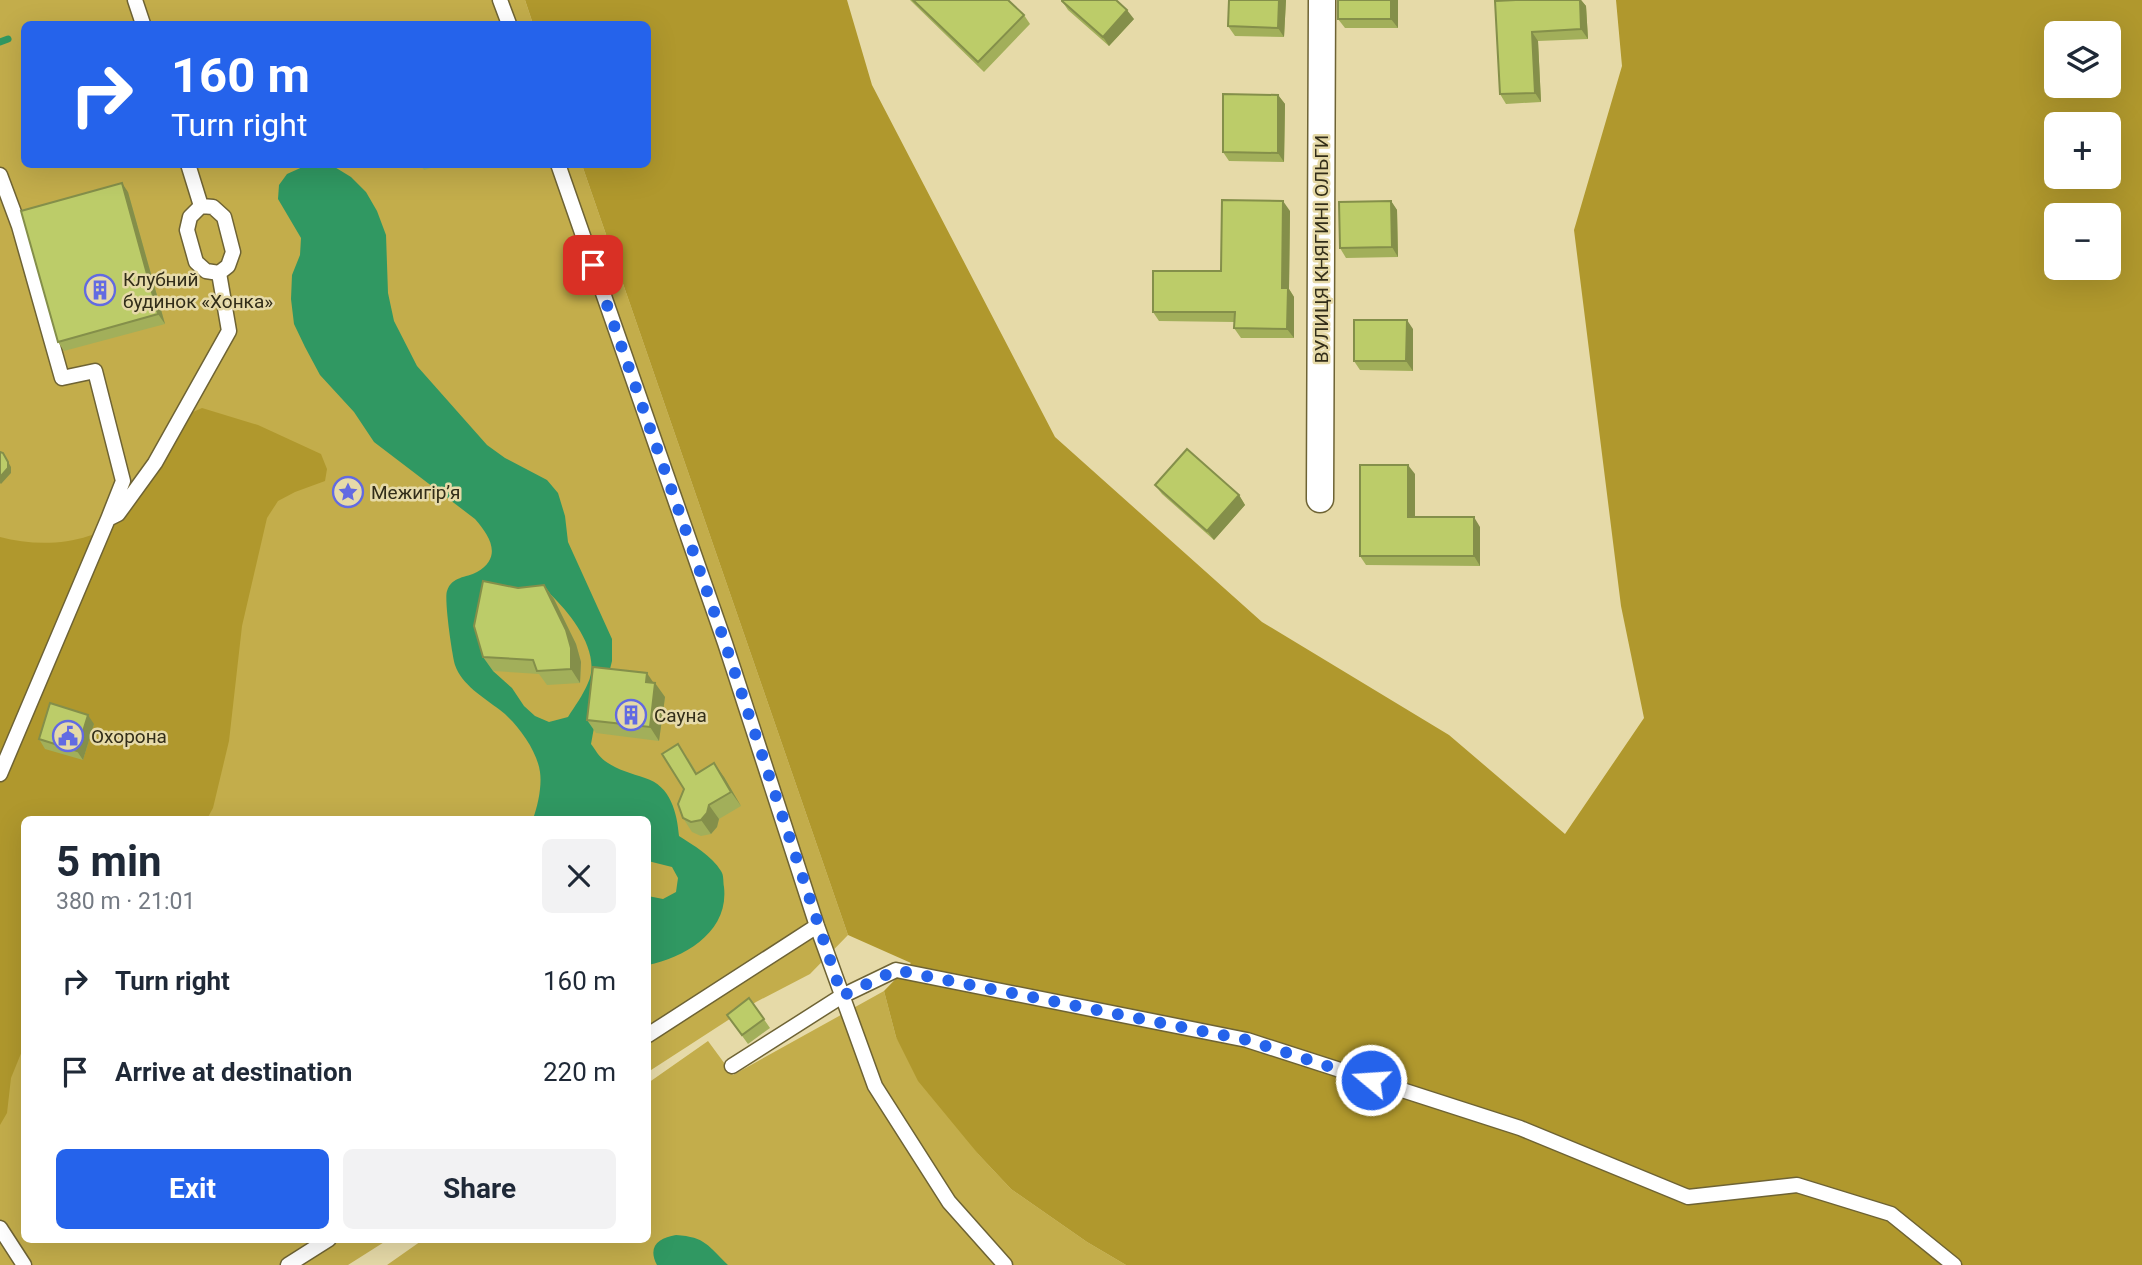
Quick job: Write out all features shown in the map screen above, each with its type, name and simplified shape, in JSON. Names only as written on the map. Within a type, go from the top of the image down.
[{"type":"street","name":"ВУЛИЦЯ КНЯГИНІ ОЛЬГИ","points":[[1320,499],[1322,0]]},
{"type":"lane","points":[[135,0],[142,21]]},
{"type":"lane","points":[[500,0],[508,21]]},
{"type":"lane","points":[[189,168],[201,206]]},
{"type":"lane","points":[[559,168],[725,643],[817,926],[875,1086],[949,1202],[1004,1265]]},
{"type":"lane","points":[[0,175],[19,226],[62,378],[95,371],[123,481],[0,774]]},
{"type":"lane","points":[[201,206],[213,207],[224,218],[233,252],[228,266],[219,273],[206,271],[196,262],[189,238],[187,230],[190,217],[201,206]]},
{"type":"lane","points":[[108,519],[118,514],[155,463],[229,331],[219,273]]},
{"type":"lane","points":[[651,1033],[817,926]]},
{"type":"lane","points":[[732,1066],[842,996],[896,970],[1247,1040],[1520,1128],[1688,1197],[1797,1185],[1891,1214],[1954,1265]]},
{"type":"lane","points":[[0,1228],[24,1265]]},
{"type":"lane","points":[[288,1265],[323,1243]]},
{"type":"shaded area","name":"Межигір’я","points":[[0,0],[525,0],[532,21],[21,21],[21,168],[583,168],[848,935],[810,974],[756,1002],[651,1070],[651,816],[21,816],[21,1243],[383,1243],[348,1265],[0,1265]]},
{"type":"shaded area","points":[[525,0],[847,0],[872,85],[1055,437],[1262,622],[1449,735],[1565,834],[1644,718],[1621,606],[1574,230],[1622,66],[1616,0],[2142,0],[2142,1265],[1126,1265],[1087,1242],[1011,1189],[918,1081],[896,1037],[884,991],[911,963],[848,935],[583,168],[651,168],[651,21],[532,21]]},
{"type":"shaded area","points":[[300,168],[336,168],[351,177],[366,192],[386,235],[388,293],[394,321],[417,366],[487,445],[505,458],[547,480],[558,493],[565,516],[568,542],[612,639],[612,661],[607,681],[601,689],[591,744],[610,764],[661,787],[671,801],[679,836],[707,856],[723,874],[724,903],[719,917],[712,929],[690,949],[651,964],[651,897],[663,899],[676,892],[678,878],[672,867],[651,862],[651,816],[534,816],[540,777],[531,746],[513,722],[463,679],[455,665],[450,639],[447,591],[456,580],[477,572],[490,560],[492,553],[489,539],[475,519],[374,442],[354,412],[320,375],[294,324],[292,275],[300,255],[301,238],[278,199],[279,185],[287,174]],"holes":[[[551,595],[575,623],[588,647],[591,671],[586,687],[568,717],[549,722],[535,716],[524,706],[512,688],[493,671]]]},
{"type":"shaded area","points":[[202,408],[258,425],[321,454],[327,469],[325,481],[278,501],[267,518],[242,626],[229,741],[213,808],[209,816],[21,816],[21,1053],[11,1078],[7,1113],[0,1125],[0,537],[49,543],[83,538],[114,524],[127,514],[138,497],[171,422]]},
{"type":"shaded area","points":[[884,991],[896,1037],[979,1155],[1011,1189],[1087,1242],[1126,1265],[387,1265],[418,1243],[651,1243],[651,1081],[708,1041],[733,1075]]},
{"type":"shaded area","points":[[676,1235],[700,1240],[728,1265],[657,1265],[653,1253],[656,1244],[664,1238]]},
{"type":"building","points":[[913,0],[1008,0],[1024,15],[978,62]]},
{"type":"building","points":[[1062,0],[1116,0],[1127,10],[1103,37]]},
{"type":"building","points":[[1229,0],[1279,0],[1278,28],[1228,26]]},
{"type":"building","points":[[1338,0],[1391,0],[1391,19],[1338,19]]},
{"type":"building","points":[[1580,0],[1581,29],[1532,32],[1535,93],[1500,94],[1495,1]]},
{"type":"building","points":[[1223,94],[1278,95],[1278,153],[1223,152]]},
{"type":"building","name":"Клубний будинок «Хонка»","points":[[122,183],[158,314],[58,342],[21,211]]},
{"type":"building","points":[[1222,200],[1283,201],[1282,288],[1288,288],[1287,329],[1234,328],[1235,312],[1153,312],[1153,271],[1221,271]]},
{"type":"building","points":[[1391,201],[1392,247],[1340,248],[1339,202]]},
{"type":"building","points":[[1354,320],[1407,320],[1406,361],[1354,361]]},
{"type":"building","points":[[1187,449],[1239,495],[1207,531],[1155,485]]},
{"type":"building","points":[[0,452],[8,462],[8,468],[0,477]]},
{"type":"building","points":[[1360,465],[1408,465],[1408,517],[1474,517],[1474,556],[1360,556]]},
{"type":"building","points":[[483,581],[518,588],[544,585],[566,630],[571,648],[571,669],[537,671],[533,660],[483,657],[474,626]]},
{"type":"building","name":"Сауна","points":[[593,667],[647,673],[646,682],[655,683],[650,727],[587,720]]},
{"type":"building","points":[[50,703],[88,715],[77,751],[39,739]]},
{"type":"building","points":[[678,744],[696,774],[714,763],[731,792],[709,805],[701,820],[691,822],[683,818],[678,804],[684,789],[662,754]]},
{"type":"building","points":[[749,998],[764,1019],[742,1035],[727,1015]]},
{"type":"waterway","points":[[0,42],[8,39]]},
{"type":"place","name":"Клубний будинок «Хонка»","points":[[100,290]]},
{"type":"place","name":"Межигір’я","points":[[348,492]]},
{"type":"place","name":"Сауна","points":[[631,715]]},
{"type":"place","name":"Охорона","points":[[68,736]]},
{"type":"route","points":[[593,265],[725,643],[842,996],[896,970],[1247,1040],[1371,1080]]}]
